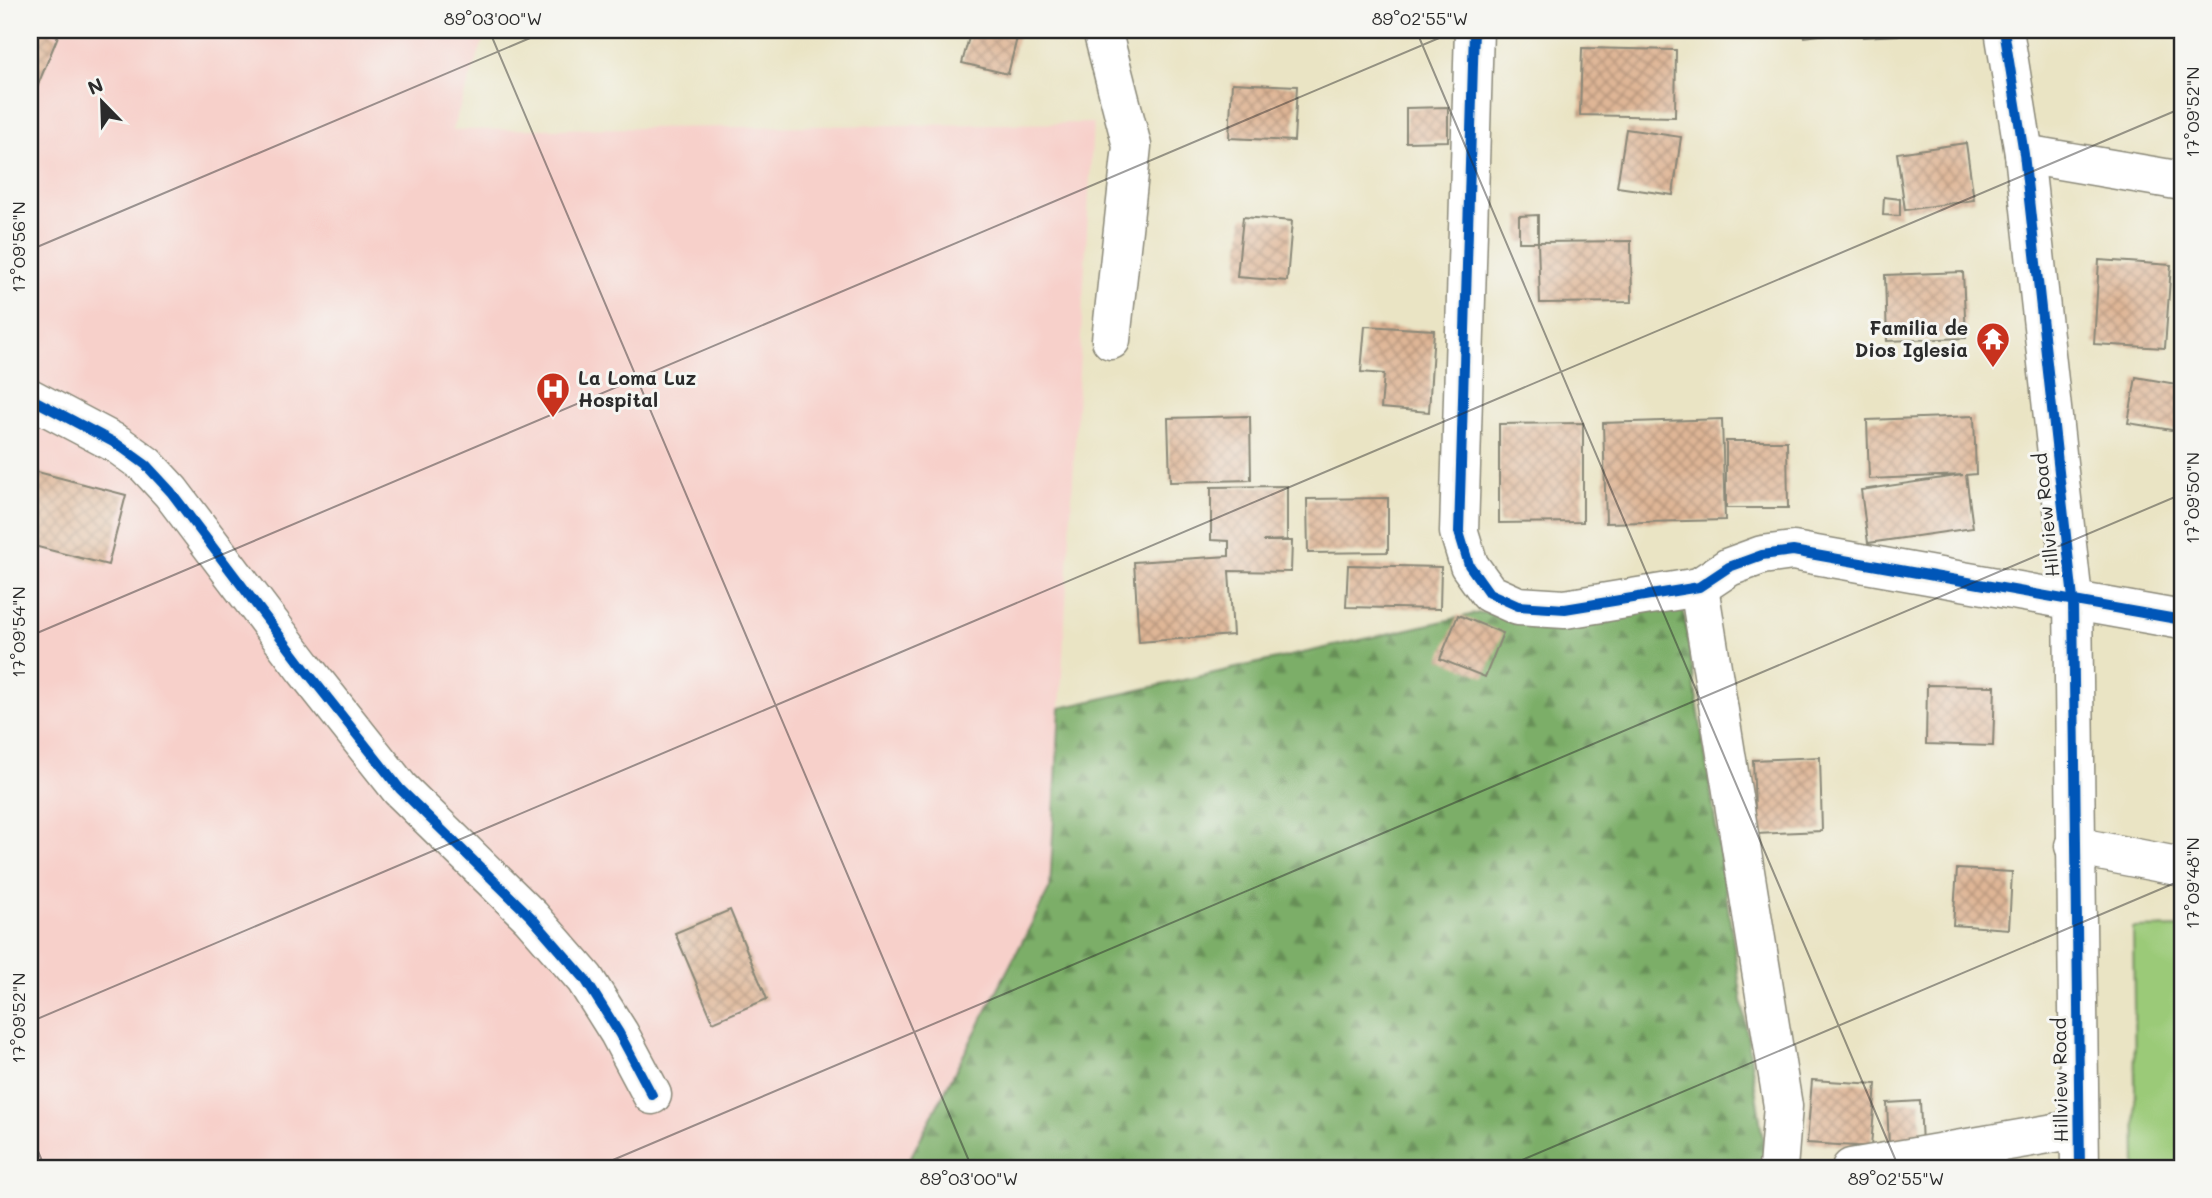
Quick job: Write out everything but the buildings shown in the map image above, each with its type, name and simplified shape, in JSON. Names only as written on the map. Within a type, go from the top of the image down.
[{"type":"street","points":[[1102,30],[1132,146],[1111,340]]},
{"type":"street","points":[[1474,30],[1459,532],[1469,565],[1489,593],[1518,606],[1564,609],[1699,587],[1740,563],[1762,555],[1793,551],[2182,620]]},
{"type":"street","name":"Hillview Road","points":[[2004,30],[2024,154],[2073,600],[2080,1168]]},
{"type":"street","points":[[2024,154],[2182,181]]},
{"type":"street","points":[[30,398],[117,444],[146,465],[171,492],[304,668],[400,789],[531,917],[585,979],[619,1033],[652,1096]]},
{"type":"street","points":[[1699,587],[1783,1105],[1778,1168]]},
{"type":"street","points":[[2074,846],[2182,867]]},
{"type":"street","points":[[1851,1168],[2078,1129]]},
{"type":"shaded area","name":"La Loma Luz Hospital","points":[[30,30],[487,30],[452,130],[1093,123],[1050,888],[905,1168],[30,1168]]},
{"type":"green space","points":[[1682,600],[1766,1160],[1743,1168],[905,1168],[1050,888],[1060,708],[1479,613]]},
{"type":"green space","points":[[2182,927],[2182,1168],[2136,1168],[2133,928]]},
{"type":"cycle path","points":[[1474,30],[1459,532],[1469,565],[1489,593],[1518,606],[1565,609],[1699,587],[1729,567],[1762,555],[1793,551],[2182,620]]},
{"type":"cycle path","points":[[2004,30],[2024,154],[2073,599],[2080,1168]]},
{"type":"cycle path","points":[[30,398],[117,444],[146,465],[171,492],[304,668],[400,789],[531,917],[585,979],[619,1033],[652,1095]]},
{"type":"place","name":"Familia de Dios Iglesia","points":[[1993,369]]},
{"type":"place","name":"La Loma Luz Hospital","points":[[553,419]]}]
